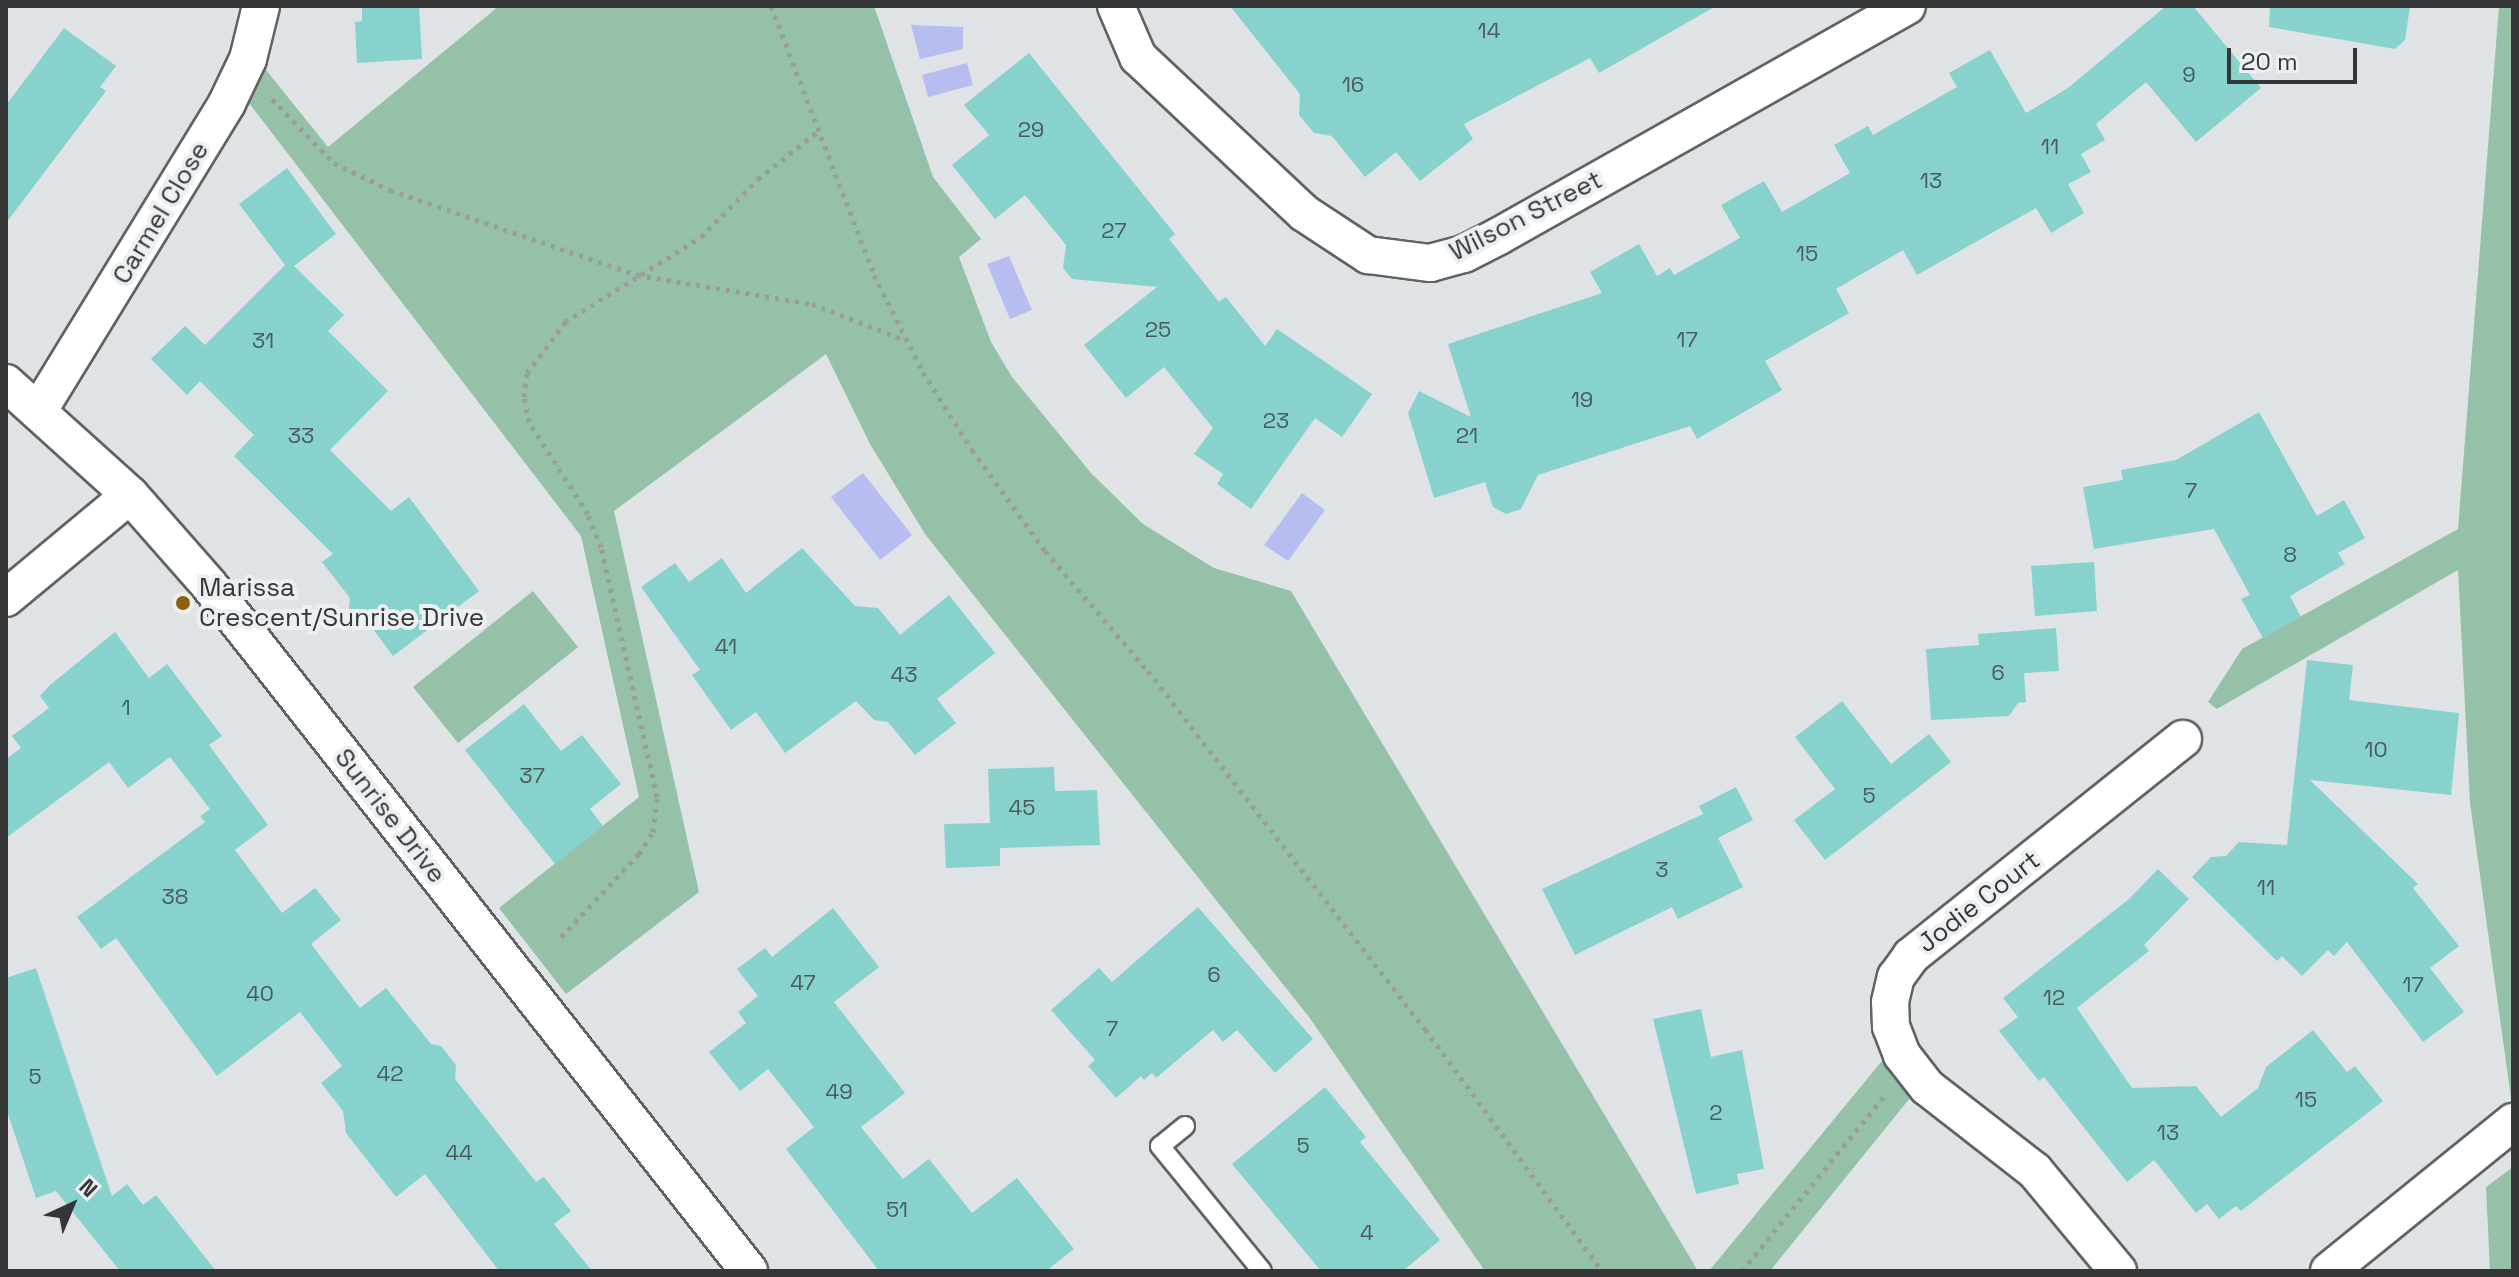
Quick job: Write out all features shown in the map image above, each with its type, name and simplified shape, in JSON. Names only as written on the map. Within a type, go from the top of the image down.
[{"type":"street","name":"Carmel Close","points":[[39,410],[186,175],[243,70],[261,6]]},
{"type":"street","name":"Wilson Street","points":[[1116,6],[1138,57],[1304,213],[1368,255],[1430,263],[1464,254],[1499,236],[1907,6]]},
{"type":"street","name":"Sunrise Drive","points":[[6,383],[130,495],[209,585],[749,1271]]},
{"type":"street","points":[[6,598],[130,495]]},
{"type":"street","name":"Jodie Court","points":[[2118,1271],[2035,1171],[1950,1109],[1910,1064],[1891,1027],[1890,1002],[1896,977],[1911,956],[2183,739]]},
{"type":"street","points":[[2329,1271],[2511,1129]]},
{"type":"lane","points":[[1185,1126],[1160,1146],[1262,1271]]},
{"type":"path","points":[[771,6],[874,275],[906,341],[972,450],[1045,551],[1148,671],[1415,1017],[1602,1271]]},
{"type":"path","points":[[243,70],[334,163],[390,190],[637,275],[812,304],[906,341]]},
{"type":"path","points":[[561,937],[639,854],[653,832],[657,797],[601,547],[588,514],[529,422],[524,397],[527,373],[544,344],[565,322],[701,237],[758,179],[817,132]]},
{"type":"path","points":[[1742,1271],[1910,1064]]},
{"type":"green space","points":[[499,6],[874,6],[933,177],[981,239],[959,257],[991,342],[1012,377],[1091,473],[1143,524],[1214,568],[1291,591],[1698,1271],[1485,1271],[1309,1017],[925,534],[870,444],[826,354],[614,511],[699,892],[566,994],[499,908],[639,797],[581,536],[246,99],[262,65],[328,147]]},
{"type":"green space","points":[[2499,6],[2513,6],[2511,1098],[2470,803],[2458,570],[2217,709],[2208,702],[2242,649],[2458,529]]},
{"type":"green space","points":[[533,591],[578,647],[458,743],[413,687]]},
{"type":"green space","points":[[1886,1056],[1914,1093],[1770,1271],[1709,1271]]},
{"type":"green space","points":[[2513,1167],[2513,1271],[2490,1271],[2486,1187]]},
{"type":"water","points":[[911,25],[963,27],[963,49],[920,59]]},
{"type":"water","points":[[967,63],[973,85],[928,97],[922,75]]},
{"type":"water","points":[[1009,256],[1032,310],[1010,319],[987,264]]},
{"type":"water","points":[[863,473],[912,535],[880,560],[831,497]]},
{"type":"water","points":[[1302,493],[1325,510],[1288,561],[1264,545]]},
{"type":"building","points":[[362,6],[419,6],[422,59],[357,63],[355,22],[362,21]]},
{"type":"building","points":[[1230,6],[1716,6],[1599,73],[1590,58],[1464,124],[1473,139],[1420,181],[1396,152],[1365,177],[1332,136],[1314,133],[1299,115],[1300,94]]},
{"type":"building","points":[[2166,6],[2193,6],[2261,88],[2196,142],[2146,82],[2096,124],[2105,140],[2081,154],[2091,172],[2068,184],[2084,213],[2051,233],[2036,208],[1917,275],[1903,250],[1836,289],[1849,313],[1765,361],[1782,390],[1697,439],[1690,426],[1538,475],[1521,509],[1506,514],[1493,507],[1485,482],[1434,498],[1408,413],[1419,391],[1471,417],[1448,344],[1602,293],[1590,272],[1639,244],[1657,276],[1670,268],[1674,275],[1740,238],[1721,205],[1764,181],[1782,212],[1850,173],[1834,145],[1868,126],[1873,135],[1957,87],[1949,73],[1990,50],[2026,113],[2068,88]]},
{"type":"building","points":[[2270,6],[2410,6],[2405,40],[2395,49],[2269,27]]},
{"type":"building","points":[[64,28],[116,66],[100,87],[106,91],[6,223],[6,105]]},
{"type":"building","points":[[1029,53],[1175,234],[1169,239],[1219,302],[1226,297],[1265,346],[1277,329],[1372,394],[1342,437],[1315,418],[1251,509],[1217,484],[1223,474],[1194,454],[1213,428],[1164,367],[1126,398],[1084,345],[1157,287],[1072,279],[1063,268],[1066,245],[1025,195],[995,219],[952,165],[989,135],[964,105]]},
{"type":"building","points":[[287,168],[336,234],[294,266],[344,315],[328,331],[388,391],[330,450],[391,511],[409,497],[479,591],[393,656],[367,621],[357,619],[349,608],[350,598],[322,562],[333,554],[234,456],[254,435],[200,381],[187,395],[151,359],[185,326],[205,345],[285,265],[239,204]]},
{"type":"building","points":[[2259,412],[2317,516],[2344,500],[2365,538],[2338,553],[2345,564],[2290,596],[2301,617],[2263,638],[2241,599],[2250,595],[2214,529],[2094,549],[2083,487],[2123,480],[2121,470],[2176,460]]},
{"type":"building","points":[[802,548],[855,606],[878,608],[900,635],[949,595],[995,653],[937,699],[956,723],[915,755],[888,722],[874,720],[856,701],[785,753],[756,712],[731,730],[692,675],[700,670],[641,587],[675,563],[689,582],[722,558],[746,593]]},
{"type":"building","points":[[2094,562],[2097,611],[2035,616],[2031,566]]},
{"type":"building","points":[[2056,628],[2059,671],[2024,673],[2026,702],[2018,703],[2009,716],[1931,720],[1926,649],[1979,645],[1978,634]]},
{"type":"building","points":[[115,632],[149,678],[167,664],[222,736],[209,745],[268,825],[235,850],[282,913],[315,888],[341,920],[311,944],[360,1008],[386,988],[431,1044],[441,1046],[456,1065],[455,1079],[536,1182],[544,1177],[571,1211],[554,1224],[592,1271],[499,1271],[425,1174],[396,1197],[346,1133],[343,1111],[321,1083],[342,1066],[300,1012],[217,1076],[116,938],[101,949],[77,917],[205,822],[200,816],[210,809],[170,757],[128,788],[109,762],[6,838],[6,759],[21,748],[12,736],[49,708],[40,696],[50,685]]},
{"type":"building","points":[[2307,660],[2353,665],[2349,700],[2459,713],[2451,795],[2310,780],[2418,884],[2413,888],[2459,946],[2430,968],[2464,1012],[2423,1042],[2347,942],[2334,956],[2328,950],[2302,976],[2282,956],[2277,961],[2192,877],[2211,857],[2226,856],[2239,842],[2287,845]]},
{"type":"building","points":[[1842,701],[1891,764],[1929,734],[1951,762],[1825,860],[1794,820],[1835,789],[1795,737]]},
{"type":"building","points":[[524,704],[561,751],[582,735],[621,784],[590,809],[603,826],[555,864],[465,750]]},
{"type":"building","points":[[1054,767],[1055,791],[1097,790],[1100,845],[1000,848],[1000,866],[946,868],[944,824],[990,823],[988,769]]},
{"type":"building","points":[[1736,787],[1753,820],[1718,838],[1743,887],[1678,919],[1672,907],[1575,955],[1542,889],[1703,814],[1699,806]]},
{"type":"building","points":[[2158,869],[2189,899],[2144,945],[2149,951],[2077,1008],[2132,1088],[2196,1086],[2221,1117],[2258,1088],[2266,1067],[2313,1030],[2347,1072],[2355,1066],[2383,1101],[2241,1211],[2236,1206],[2219,1219],[2207,1204],[2196,1213],[2154,1160],[2127,1182],[2044,1077],[2039,1081],[1999,1031],[2018,1017],[2003,998],[2129,899]]},
{"type":"building","points":[[1198,907],[1313,1039],[1275,1073],[1237,1030],[1223,1042],[1213,1030],[1156,1078],[1152,1073],[1144,1080],[1141,1076],[1116,1098],[1088,1066],[1095,1060],[1051,1010],[1099,968],[1112,982]]},
{"type":"building","points":[[833,908],[879,967],[834,1002],[905,1093],[861,1127],[903,1179],[929,1159],[972,1213],[1017,1178],[1074,1249],[1046,1271],[879,1271],[786,1149],[814,1127],[768,1069],[740,1091],[709,1052],[746,1023],[738,1012],[758,996],[737,969],[765,948],[772,957]]},
{"type":"building","points":[[36,968],[112,1196],[127,1184],[143,1205],[156,1195],[216,1271],[120,1271],[56,1191],[36,1198],[6,1108],[6,978]]},
{"type":"building","points":[[1701,1009],[1711,1057],[1742,1050],[1764,1169],[1737,1174],[1739,1184],[1696,1194],[1653,1019]]},
{"type":"building","points":[[1325,1087],[1366,1137],[1360,1142],[1440,1240],[1403,1271],[1321,1271],[1232,1164]]},
{"type":"place","name":"Marissa Crescent/Sunrise Drive","points":[[183,603]]}]
